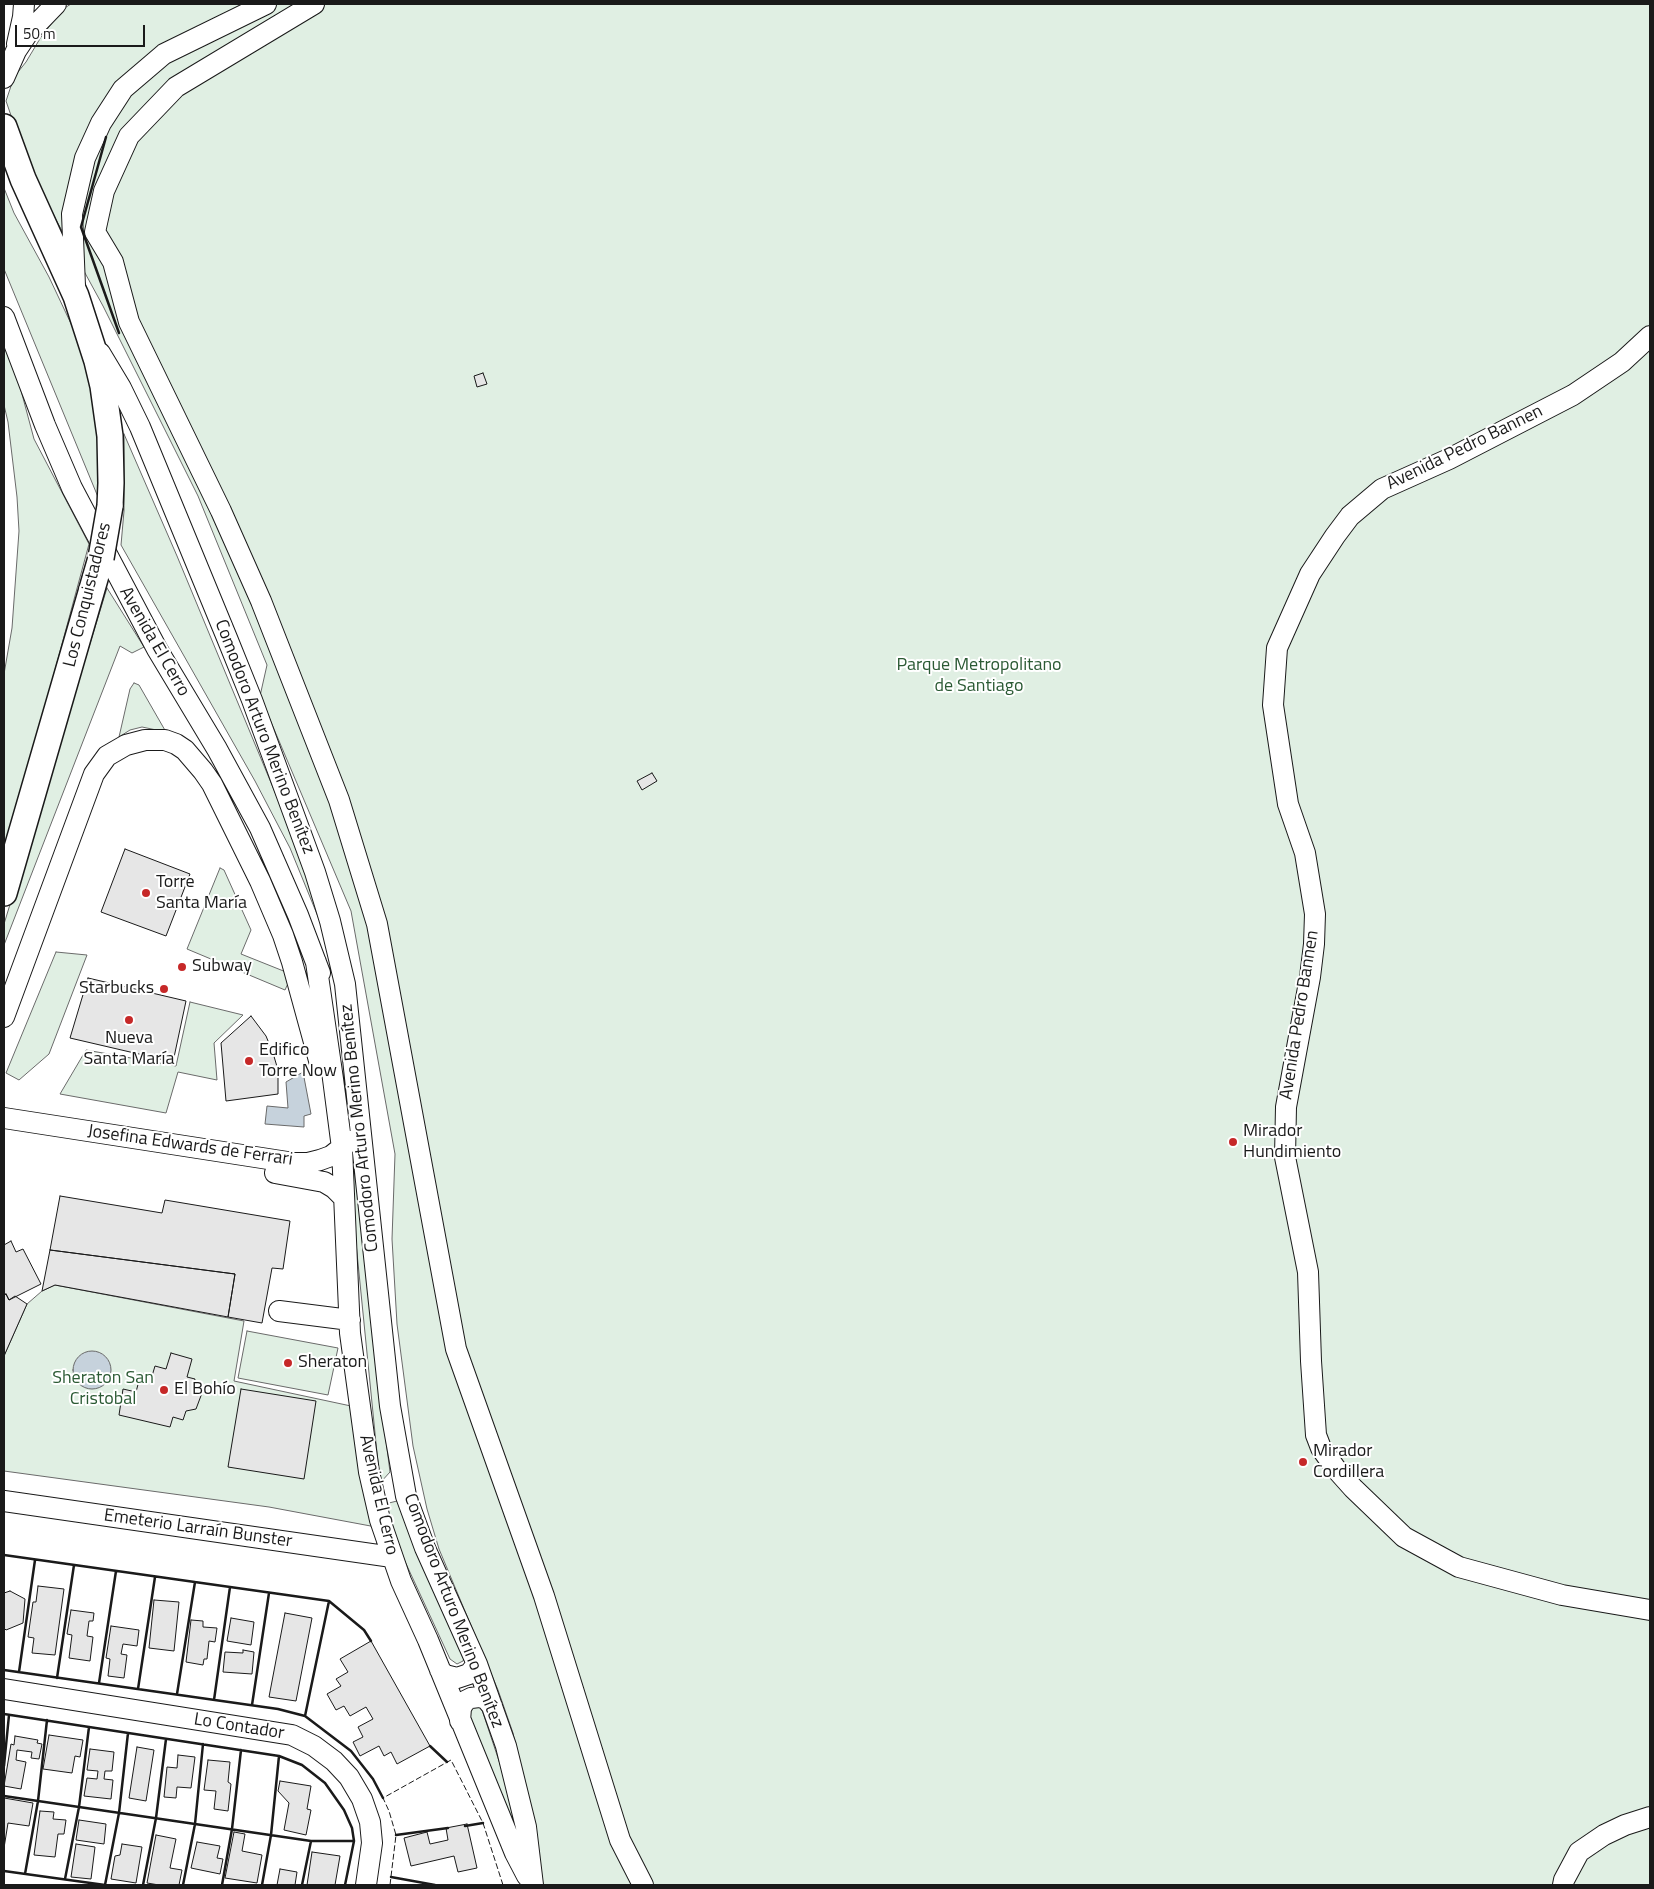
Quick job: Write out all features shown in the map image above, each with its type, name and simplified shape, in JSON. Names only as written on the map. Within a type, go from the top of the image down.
[{"type":"main road","name":"Los Conquistadores","points":[[4,892],[100,558],[110,506],[111,475],[110,436],[103,386],[90,337],[76,296],[23,179],[5,130]]},
{"type":"street","points":[[16,51],[24,4]]},
{"type":"street","points":[[4,78],[16,51],[28,33],[56,4]]},
{"type":"street","points":[[76,296],[72,214],[85,158],[101,122],[123,90],[164,54],[266,4]]},
{"type":"street","points":[[314,4],[176,87],[169,94],[129,136],[104,191],[95,232],[113,262],[129,322],[221,511],[261,601],[339,800],[377,924],[456,1349],[544,1596],[620,1840],[643,1885]]},
{"type":"street","name":"Avenida El Cerro","points":[[4,317],[48,433],[72,488],[157,649],[217,749],[260,828],[298,915],[333,1003],[355,1080]]},
{"type":"street","name":"Avenida Pedro Bannen","points":[[1650,336],[1622,362],[1573,395],[1449,459],[1382,488],[1350,516],[1310,574],[1277,648],[1273,705],[1288,804],[1305,853],[1314,914],[1314,944],[1310,977],[1286,1107],[1286,1157],[1308,1272],[1313,1398],[1316,1435],[1321,1448],[1353,1488],[1404,1537],[1460,1566],[1562,1595],[1650,1610]]},
{"type":"street","name":"Comodoro Arturo Merino Benítez","points":[[90,337],[121,388],[158,469],[252,700],[315,872],[345,984],[390,1406],[406,1496],[424,1548],[477,1664],[492,1706],[516,1780],[526,1827],[533,1885]]},
{"type":"street","name":"Avenida El Cerro","points":[[4,1017],[94,774],[100,765],[116,750],[135,741],[165,740],[185,750],[212,784],[272,908],[292,962],[323,1072],[336,1107]]},
{"type":"street","name":"Avenida El Cerro","points":[[316,962],[342,1148],[350,1320],[359,1409],[369,1472],[380,1520],[392,1557],[515,1853],[533,1885]]},
{"type":"street","name":"Josefina Edwards de Ferrari","points":[[4,1118],[294,1163],[320,1160],[331,1156],[354,1136],[360,1126]]},
{"type":"street","name":"Josefina Edwards de Ferrari","points":[[37,1123],[49,1134],[62,1140],[311,1178],[324,1182],[334,1188],[344,1198]]},
{"type":"street","points":[[279,1311],[350,1320]]},
{"type":"street","name":"Emeterio Larraín Bunster","points":[[4,1501],[392,1557]]},
{"type":"street","points":[[440,1670],[451,1678],[457,1678],[469,1674],[477,1664]]},
{"type":"street","name":"Lo Contador","points":[[4,1689],[292,1735],[314,1746],[334,1762],[349,1778],[362,1799],[370,1822],[372,1843],[366,1885]]},
{"type":"street","points":[[460,1721],[461,1708],[465,1701],[479,1697],[486,1699],[492,1706]]},
{"type":"street","points":[[1563,1885],[1579,1852],[1604,1835],[1625,1825],[1650,1817]]},
{"type":"green space","name":"Parque Metropolitano de Santiago","points":[[71,4],[1650,4],[1650,1885],[542,1885],[513,1733],[498,1690],[439,1549],[427,1509],[413,1446],[397,1324],[392,1239],[395,1154],[351,911],[260,696],[267,665],[198,496],[103,306],[55,218],[25,156],[6,101],[14,77],[26,62],[41,37],[63,9]]},
{"type":"green space","points":[[4,188],[14,213],[49,277],[82,347],[94,390],[100,438],[98,497],[4,269]]},
{"type":"green space","points":[[4,341],[19,383],[34,439],[89,544],[25,781],[4,847],[4,674],[12,628],[19,531],[17,497],[8,422],[4,405]]},
{"type":"green space","points":[[124,434],[177,556],[296,843],[321,924],[290,848],[255,781],[121,545],[124,511]]},
{"type":"green space","points":[[107,588],[144,647],[132,653],[120,646],[4,945],[4,924]]},
{"type":"green space","points":[[134,683],[139,685],[166,732],[142,727],[130,730],[119,737],[130,689]]},
{"type":"green space","points":[[220,868],[224,870],[251,930],[241,954],[286,972],[290,979],[285,990],[187,949]]},
{"type":"green space","points":[[56,952],[87,955],[49,1054],[19,1080],[6,1073]]},
{"type":"green space","points":[[190,1002],[243,1015],[214,1043],[217,1080],[178,1072],[166,1113],[60,1094],[86,1050],[176,1066]]},
{"type":"green space","points":[[347,1153],[353,1153],[390,1472],[380,1483]]},
{"type":"green space","name":"Sheraton San Cristobal","points":[[55,1285],[244,1321],[234,1381],[351,1406],[376,1527],[269,1507],[4,1471],[4,1356],[27,1304],[42,1291]]},
{"type":"green space","name":"Sheraton","points":[[247,1331],[338,1348],[328,1395],[238,1378]]},
{"type":"green space","points":[[401,1500],[468,1653],[463,1661],[457,1664],[450,1659],[402,1555],[385,1504]]},
{"type":"green space","points":[[479,1701],[500,1764],[522,1843],[465,1710]]},
{"type":"shaded area","points":[[303,1072],[311,1114],[304,1116],[304,1127],[265,1124],[267,1106],[288,1108],[286,1082]]},
{"type":"shaded area","points":[[92,1351],[106,1356],[111,1370],[106,1384],[92,1389],[78,1384],[73,1370],[78,1356]]},
{"type":"building","points":[[483,373],[487,384],[477,387],[474,376]]},
{"type":"building","points":[[652,773],[657,781],[642,790],[637,781]]},
{"type":"building","name":"Torre Santa María","points":[[125,849],[190,874],[166,936],[101,912]]},
{"type":"building","name":"Nueva Santa María","points":[[88,978],[186,1001],[173,1062],[70,1038]]},
{"type":"building","name":"Edifico Torre Now","points":[[251,1016],[266,1036],[273,1053],[278,1070],[278,1094],[226,1101],[221,1043]]},
{"type":"building","points":[[60,1196],[162,1213],[165,1200],[290,1221],[283,1269],[272,1268],[262,1323],[228,1317],[235,1274],[50,1250]]},
{"type":"building","points":[[11,1241],[16,1252],[23,1249],[41,1284],[9,1300],[6,1294],[4,1295],[4,1245]]},
{"type":"building","points":[[50,1250],[235,1274],[228,1317],[55,1285],[42,1291]]},
{"type":"building","points":[[6,1294],[9,1300],[15,1296],[27,1304],[4,1356],[4,1295]]},
{"type":"building","name":"El Bohío","points":[[171,1353],[192,1359],[187,1377],[195,1379],[193,1390],[202,1393],[196,1409],[186,1411],[183,1420],[173,1417],[170,1427],[119,1415],[123,1389],[136,1392],[141,1373],[152,1376],[155,1366],[166,1369]]},
{"type":"building","points":[[241,1389],[316,1401],[304,1479],[228,1467]]},
{"type":"building","points":[[38,1586],[64,1589],[55,1655],[32,1653],[34,1638],[28,1637],[33,1602],[36,1602]]},
{"type":"building","points":[[10,1591],[25,1599],[23,1623],[6,1630],[4,1628],[4,1593]]},
{"type":"building","points":[[154,1600],[179,1602],[174,1651],[149,1648]]},
{"type":"building","points":[[71,1610],[94,1613],[93,1621],[89,1621],[87,1636],[93,1637],[90,1661],[69,1658],[72,1635],[67,1634]]},
{"type":"building","points":[[285,1613],[312,1618],[296,1701],[269,1697]]},
{"type":"building","points":[[231,1618],[254,1622],[251,1645],[227,1641]]},
{"type":"building","points":[[191,1620],[203,1621],[203,1627],[217,1628],[215,1642],[209,1641],[207,1659],[204,1659],[203,1665],[186,1662]]},
{"type":"building","points":[[111,1626],[139,1630],[137,1646],[123,1644],[121,1654],[127,1655],[124,1678],[108,1676],[110,1659],[106,1658]]},
{"type":"building","points":[[371,1641],[430,1746],[397,1764],[391,1752],[384,1756],[379,1746],[360,1756],[353,1742],[363,1737],[358,1727],[373,1719],[366,1707],[350,1716],[344,1706],[336,1710],[327,1694],[341,1686],[336,1679],[348,1672],[340,1659]]},
{"type":"building","points":[[243,1650],[254,1652],[252,1674],[223,1672],[225,1652],[243,1653]]},
{"type":"building","points":[[49,1735],[83,1740],[80,1757],[75,1756],[72,1773],[43,1769]]},
{"type":"building","points":[[15,1736],[38,1740],[37,1743],[42,1744],[39,1759],[31,1758],[32,1752],[17,1750],[16,1760],[26,1762],[21,1789],[4,1786],[11,1744],[14,1745]]},
{"type":"building","points":[[137,1747],[154,1750],[146,1801],[129,1798]]},
{"type":"building","points":[[90,1749],[114,1752],[112,1771],[105,1771],[104,1779],[113,1780],[111,1799],[84,1796],[87,1778],[97,1779],[98,1771],[87,1770]]},
{"type":"building","points":[[178,1755],[195,1757],[191,1788],[177,1787],[176,1798],[164,1797],[167,1767],[177,1768]]},
{"type":"building","points":[[208,1760],[230,1762],[228,1782],[231,1784],[228,1811],[214,1809],[216,1791],[204,1790]]},
{"type":"building","points":[[280,1781],[311,1786],[307,1809],[311,1810],[306,1835],[284,1830],[289,1803],[278,1791]]},
{"type":"building","points":[[4,1798],[33,1803],[29,1826],[8,1823],[4,1848]]},
{"type":"building","points":[[40,1811],[54,1812],[53,1819],[66,1820],[64,1834],[58,1834],[55,1857],[34,1855]]},
{"type":"building","points":[[79,1820],[106,1824],[104,1844],[76,1840]]},
{"type":"building","points":[[467,1824],[477,1868],[458,1872],[454,1856],[411,1866],[404,1838],[427,1832],[430,1844],[448,1840],[446,1828]]},
{"type":"building","points":[[234,1832],[245,1834],[242,1851],[262,1855],[257,1883],[225,1878]]},
{"type":"building","points":[[156,1835],[176,1839],[170,1868],[182,1870],[179,1885],[147,1883]]},
{"type":"building","points":[[197,1842],[220,1846],[217,1858],[223,1859],[220,1874],[191,1868]]},
{"type":"building","points":[[76,1844],[95,1847],[91,1879],[71,1877]]},
{"type":"building","points":[[122,1844],[142,1847],[136,1883],[111,1879],[115,1856],[120,1855]]},
{"type":"building","points":[[312,1852],[340,1856],[335,1885],[307,1885]]},
{"type":"building","points":[[280,1869],[297,1872],[295,1885],[277,1885]]},
{"type":"fence","points":[[390,1885],[396,1835],[383,1798],[451,1760],[483,1823],[503,1885]]},
{"type":"wall","points":[[106,137],[81,227],[119,333]]},
{"type":"wall","points":[[4,1555],[329,1601],[305,1716],[278,1709],[4,1670]]},
{"type":"wall","points":[[19,1672],[35,1560]]},
{"type":"wall","points":[[57,1678],[74,1565]]},
{"type":"wall","points":[[99,1683],[116,1571]]},
{"type":"wall","points":[[138,1689],[155,1577]]},
{"type":"wall","points":[[177,1694],[195,1582]]},
{"type":"wall","points":[[214,1700],[230,1587]]},
{"type":"wall","points":[[252,1705],[269,1593]]},
{"type":"wall","points":[[329,1601],[364,1630],[371,1641]]},
{"type":"wall","points":[[4,1714],[279,1756],[302,1765],[325,1783],[344,1810],[352,1828],[354,1841],[345,1885]]},
{"type":"wall","points":[[4,1766],[9,1715]]},
{"type":"wall","points":[[305,1716],[351,1751],[373,1779],[383,1798]]},
{"type":"wall","points":[[25,1874],[38,1801],[47,1720]]},
{"type":"wall","points":[[65,1879],[79,1807],[89,1727]]},
{"type":"wall","points":[[105,1885],[119,1813],[128,1733]]},
{"type":"wall","points":[[143,1885],[156,1818],[166,1739]]},
{"type":"wall","points":[[183,1885],[195,1824],[203,1744]]},
{"type":"wall","points":[[430,1746],[447,1762]]},
{"type":"wall","points":[[222,1885],[232,1829],[241,1750]]},
{"type":"wall","points":[[262,1885],[271,1835],[279,1756]]},
{"type":"wall","points":[[4,1796],[311,1841],[354,1841]]},
{"type":"wall","points":[[465,1826],[483,1823]]},
{"type":"wall","points":[[396,1835],[448,1828]]},
{"type":"wall","points":[[302,1885],[311,1841]]},
{"type":"wall","points":[[4,1871],[105,1885]]},
{"type":"wall","points":[[391,1877],[435,1885]]},
{"type":"place","name":"Torre Santa María","points":[[146,893]]},
{"type":"place","name":"Subway","points":[[182,967]]},
{"type":"place","name":"Starbucks","points":[[164,989]]},
{"type":"place","name":"Nueva Santa María","points":[[129,1020]]},
{"type":"place","name":"Edifico Torre Now","points":[[249,1061]]},
{"type":"place","name":"Mirador Hundimiento","points":[[1233,1142]]},
{"type":"place","name":"Sheraton","points":[[288,1363]]},
{"type":"place","name":"El Bohío","points":[[164,1390]]},
{"type":"place","name":"Mirador Cordillera","points":[[1303,1462]]}]
